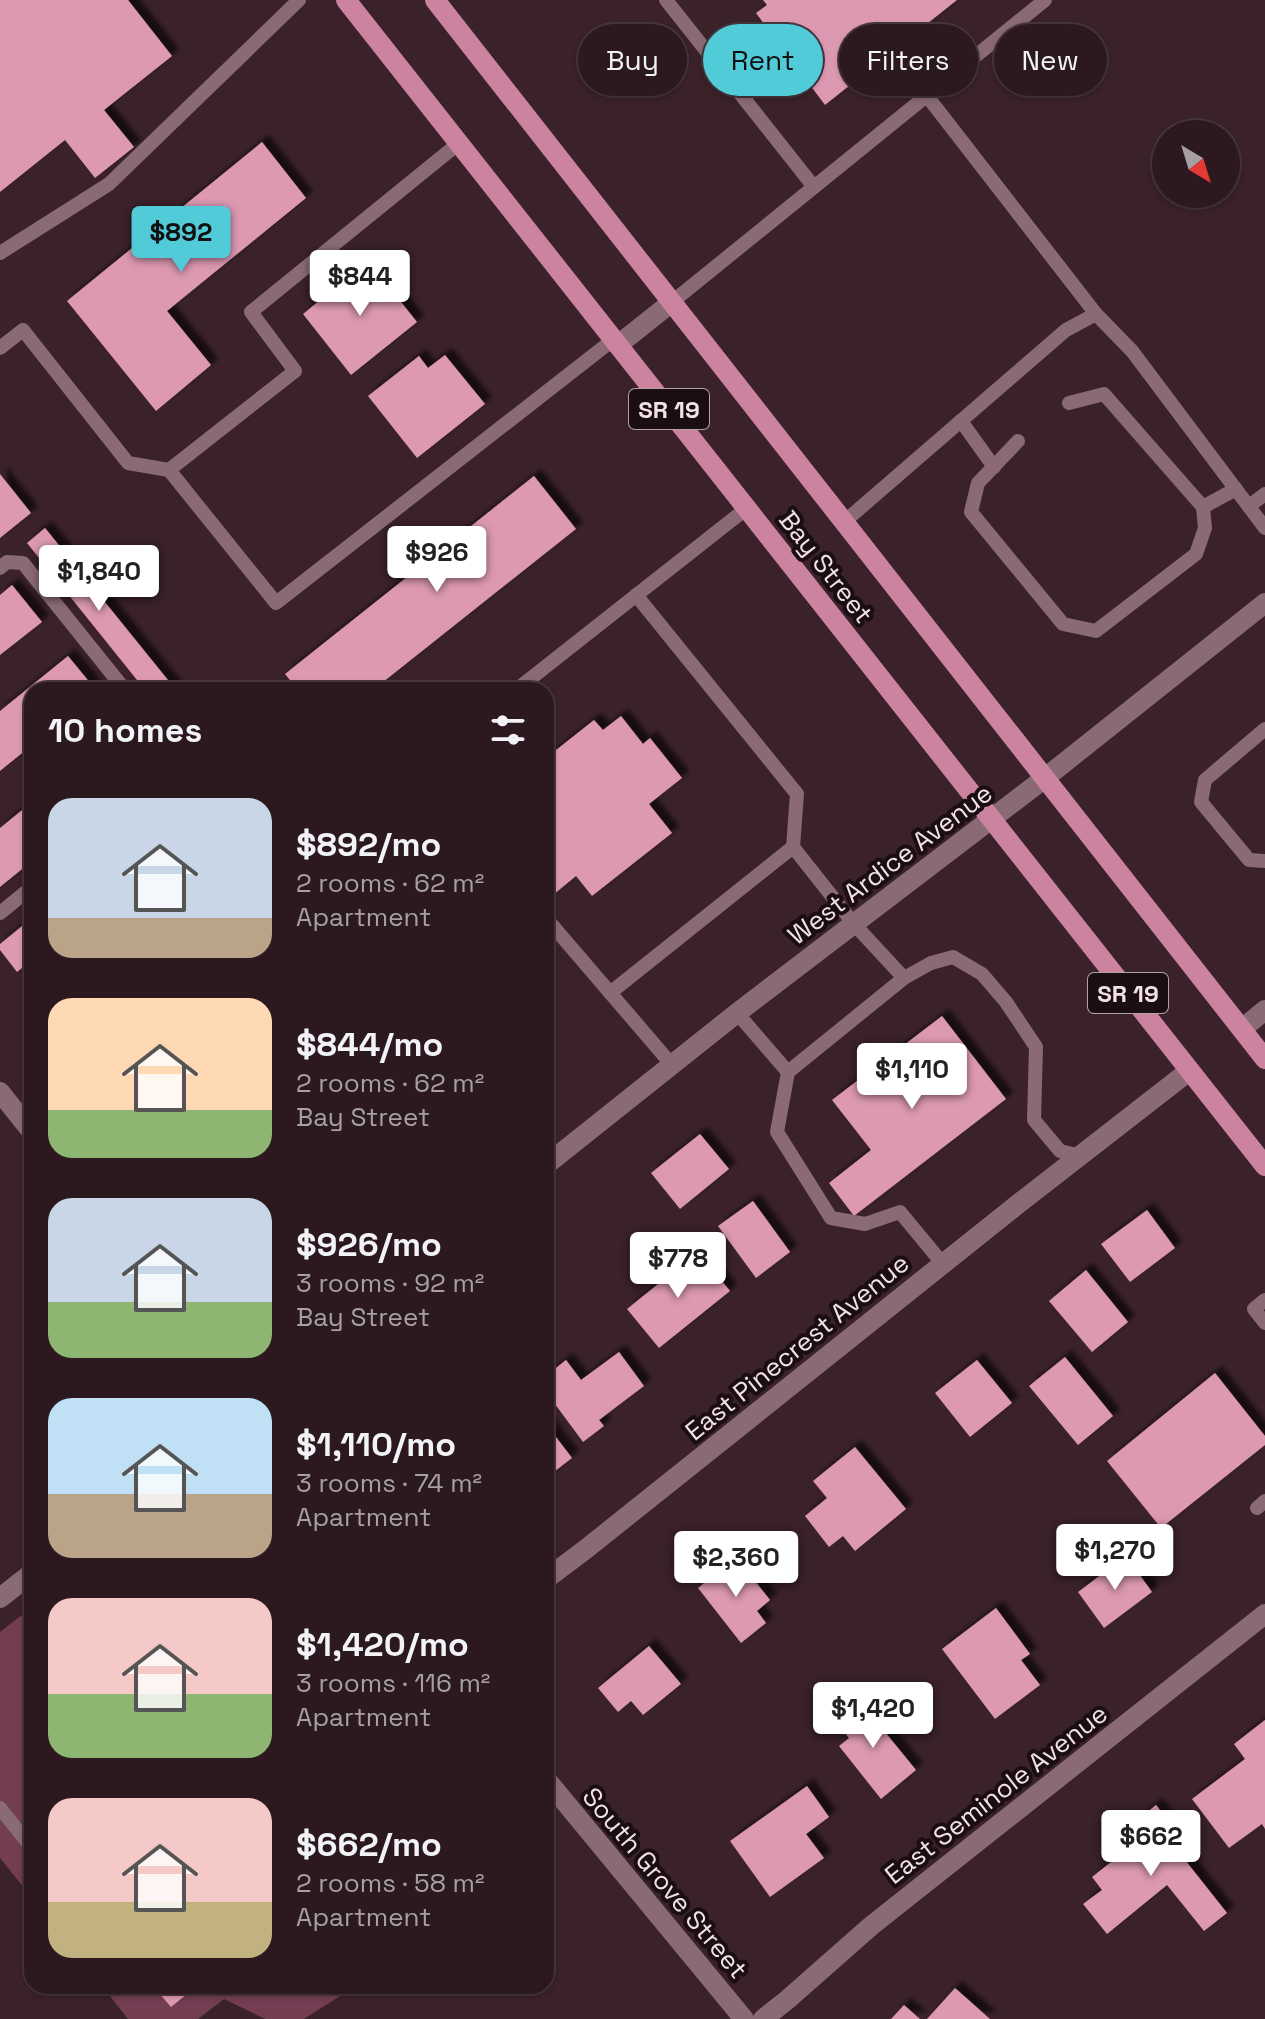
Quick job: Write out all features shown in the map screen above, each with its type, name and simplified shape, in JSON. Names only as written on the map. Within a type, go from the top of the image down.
[{"type":"main road","name":"Bay Street","points":[[346,0],[1265,1166]]},
{"type":"main road","name":"Bay Street","points":[[436,1],[1265,1059]]},
{"type":"street","points":[[616,342],[672,302]]},
{"type":"street","name":"West Ardice Avenue","points":[[554,1159],[737,1013],[1045,778],[1265,603]]},
{"type":"street","points":[[1242,1029],[1265,1010]]},
{"type":"street","name":"East Pinecrest Avenue","points":[[554,1573],[1189,1071]]},
{"type":"street","points":[[0,1092],[24,1122]]},
{"type":"street","points":[[0,1598],[24,1579]]},
{"type":"street","name":"East Seminole Avenue","points":[[763,2019],[871,1926],[1265,1614]]},
{"type":"street","name":"South Grove Street","points":[[554,1789],[744,2019]]},
{"type":"lane","points":[[0,253],[109,184],[299,0]]},
{"type":"lane","points":[[666,0],[814,187]]},
{"type":"lane","points":[[978,55],[1045,0]]},
{"type":"lane","points":[[672,302],[927,96],[1096,314],[1132,351],[1265,528]]},
{"type":"lane","points":[[169,470],[295,371],[251,312],[459,143]]},
{"type":"lane","points":[[844,522],[1066,330],[1096,314]]},
{"type":"lane","points":[[0,348],[23,330],[128,463],[169,470],[276,603],[616,342]]},
{"type":"lane","points":[[1018,441],[978,483],[971,512],[1063,624],[1096,631],[1196,554],[1205,528],[1203,507],[1104,394],[1069,403]]},
{"type":"lane","points":[[961,421],[994,467]]},
{"type":"lane","points":[[1203,507],[1236,489]]},
{"type":"lane","points":[[1249,506],[1265,494]]},
{"type":"lane","points":[[526,682],[747,508]]},
{"type":"lane","points":[[0,568],[7,562],[23,563],[119,682]]},
{"type":"lane","points":[[636,595],[797,794],[793,847],[854,924],[904,978]]},
{"type":"lane","points":[[1265,729],[1205,780],[1201,802],[1249,860],[1265,861]]},
{"type":"lane","points":[[610,993],[793,847]]},
{"type":"lane","points":[[0,913],[24,894]]},
{"type":"lane","points":[[554,927],[672,1065]]},
{"type":"lane","points":[[943,1264],[900,1212],[865,1224],[831,1218],[777,1132],[788,1072],[904,978],[931,963],[953,957],[982,974],[1006,1002],[1036,1047],[1034,1120],[1060,1151],[1081,1156]]},
{"type":"lane","points":[[737,1013],[788,1072]]},
{"type":"lane","points":[[1265,1300],[1254,1309],[1265,1323]]},
{"type":"lane","points":[[0,1808],[24,1838]]},
{"type":"shaded area","points":[[24,1613],[24,1888],[0,1858],[0,1632]]},
{"type":"shaded area","points":[[108,1994],[343,1994],[304,2019],[265,2019],[224,1999],[198,2019],[128,2019]]},
{"type":"building","points":[[0,0],[128,0],[172,56],[104,110],[134,147],[95,178],[65,140],[0,192]]},
{"type":"building","points":[[763,0],[957,0],[927,24],[839,24],[839,94],[825,105],[818,96],[823,96],[823,24],[764,24],[756,13],[767,5]]},
{"type":"building","points":[[262,142],[306,198],[167,311],[211,365],[156,411],[67,301]]},
{"type":"building","points":[[368,261],[417,322],[351,375],[303,314]]},
{"type":"building","points":[[445,355],[485,404],[417,458],[368,396],[419,356],[428,368]]},
{"type":"building","points":[[0,474],[31,513],[0,538]]},
{"type":"building","points":[[534,476],[576,529],[383,682],[292,682],[285,674]]},
{"type":"building","points":[[45,528],[170,682],[139,682],[27,543]]},
{"type":"building","points":[[12,585],[42,622],[0,655],[0,595]]},
{"type":"building","points":[[68,656],[89,682],[36,682]]},
{"type":"building","points":[[24,692],[24,752],[0,771],[0,711]]},
{"type":"building","points":[[621,716],[643,744],[650,738],[682,778],[649,804],[672,833],[592,896],[576,876],[554,894],[554,752],[594,720],[603,730]]},
{"type":"building","points":[[24,808],[24,868],[0,887],[0,828]]},
{"type":"building","points":[[24,924],[24,966],[17,972],[0,950],[0,944]]},
{"type":"building","points":[[942,1016],[1006,1099],[854,1216],[829,1183],[871,1150],[832,1100]]},
{"type":"building","points":[[700,1134],[729,1169],[680,1209],[651,1173]]},
{"type":"building","points":[[753,1201],[790,1252],[756,1278],[718,1226]]},
{"type":"building","points":[[1147,1210],[1175,1248],[1130,1282],[1101,1244]]},
{"type":"building","points":[[698,1252],[730,1291],[659,1348],[627,1309]]},
{"type":"building","points":[[1086,1270],[1128,1322],[1092,1352],[1049,1301]]},
{"type":"building","points":[[619,1352],[644,1386],[599,1420],[604,1426],[583,1442],[554,1403],[554,1370],[566,1360],[581,1380]]},
{"type":"building","points":[[1065,1357],[1113,1416],[1078,1445],[1029,1386]]},
{"type":"building","points":[[977,1360],[1012,1403],[970,1437],[935,1393]]},
{"type":"building","points":[[1215,1373],[1265,1436],[1265,1445],[1161,1528],[1107,1461]]},
{"type":"building","points":[[554,1434],[572,1458],[554,1472]]},
{"type":"building","points":[[855,1447],[906,1509],[855,1551],[843,1536],[829,1547],[805,1516],[827,1498],[813,1481]]},
{"type":"building","points":[[1126,1556],[1152,1592],[1104,1628],[1078,1592]]},
{"type":"building","points":[[736,1557],[770,1600],[757,1611],[766,1623],[741,1643],[698,1588]]},
{"type":"building","points":[[996,1608],[1030,1654],[1021,1660],[1040,1685],[995,1719],[942,1649]]},
{"type":"building","points":[[649,1646],[681,1684],[643,1715],[631,1701],[618,1712],[598,1688]]},
{"type":"building","points":[[858,1699],[916,1770],[881,1799],[839,1746],[849,1738],[834,1719]]},
{"type":"building","points":[[1265,1720],[1265,1829],[1262,1824],[1229,1848],[1192,1799],[1245,1759],[1234,1744]]},
{"type":"building","points":[[807,1786],[829,1817],[806,1834],[824,1858],[770,1897],[730,1841]]},
{"type":"building","points":[[1156,1805],[1179,1834],[1170,1841],[1227,1913],[1204,1931],[1167,1885],[1107,1934],[1083,1904],[1102,1890],[1092,1877],[1139,1840],[1129,1827]]},
{"type":"building","points":[[955,1988],[990,2019],[927,2019]]},
{"type":"building","points":[[160,1994],[187,1994],[171,2007]]},
{"type":"building","points":[[904,2005],[920,2019],[891,2019]]}]
